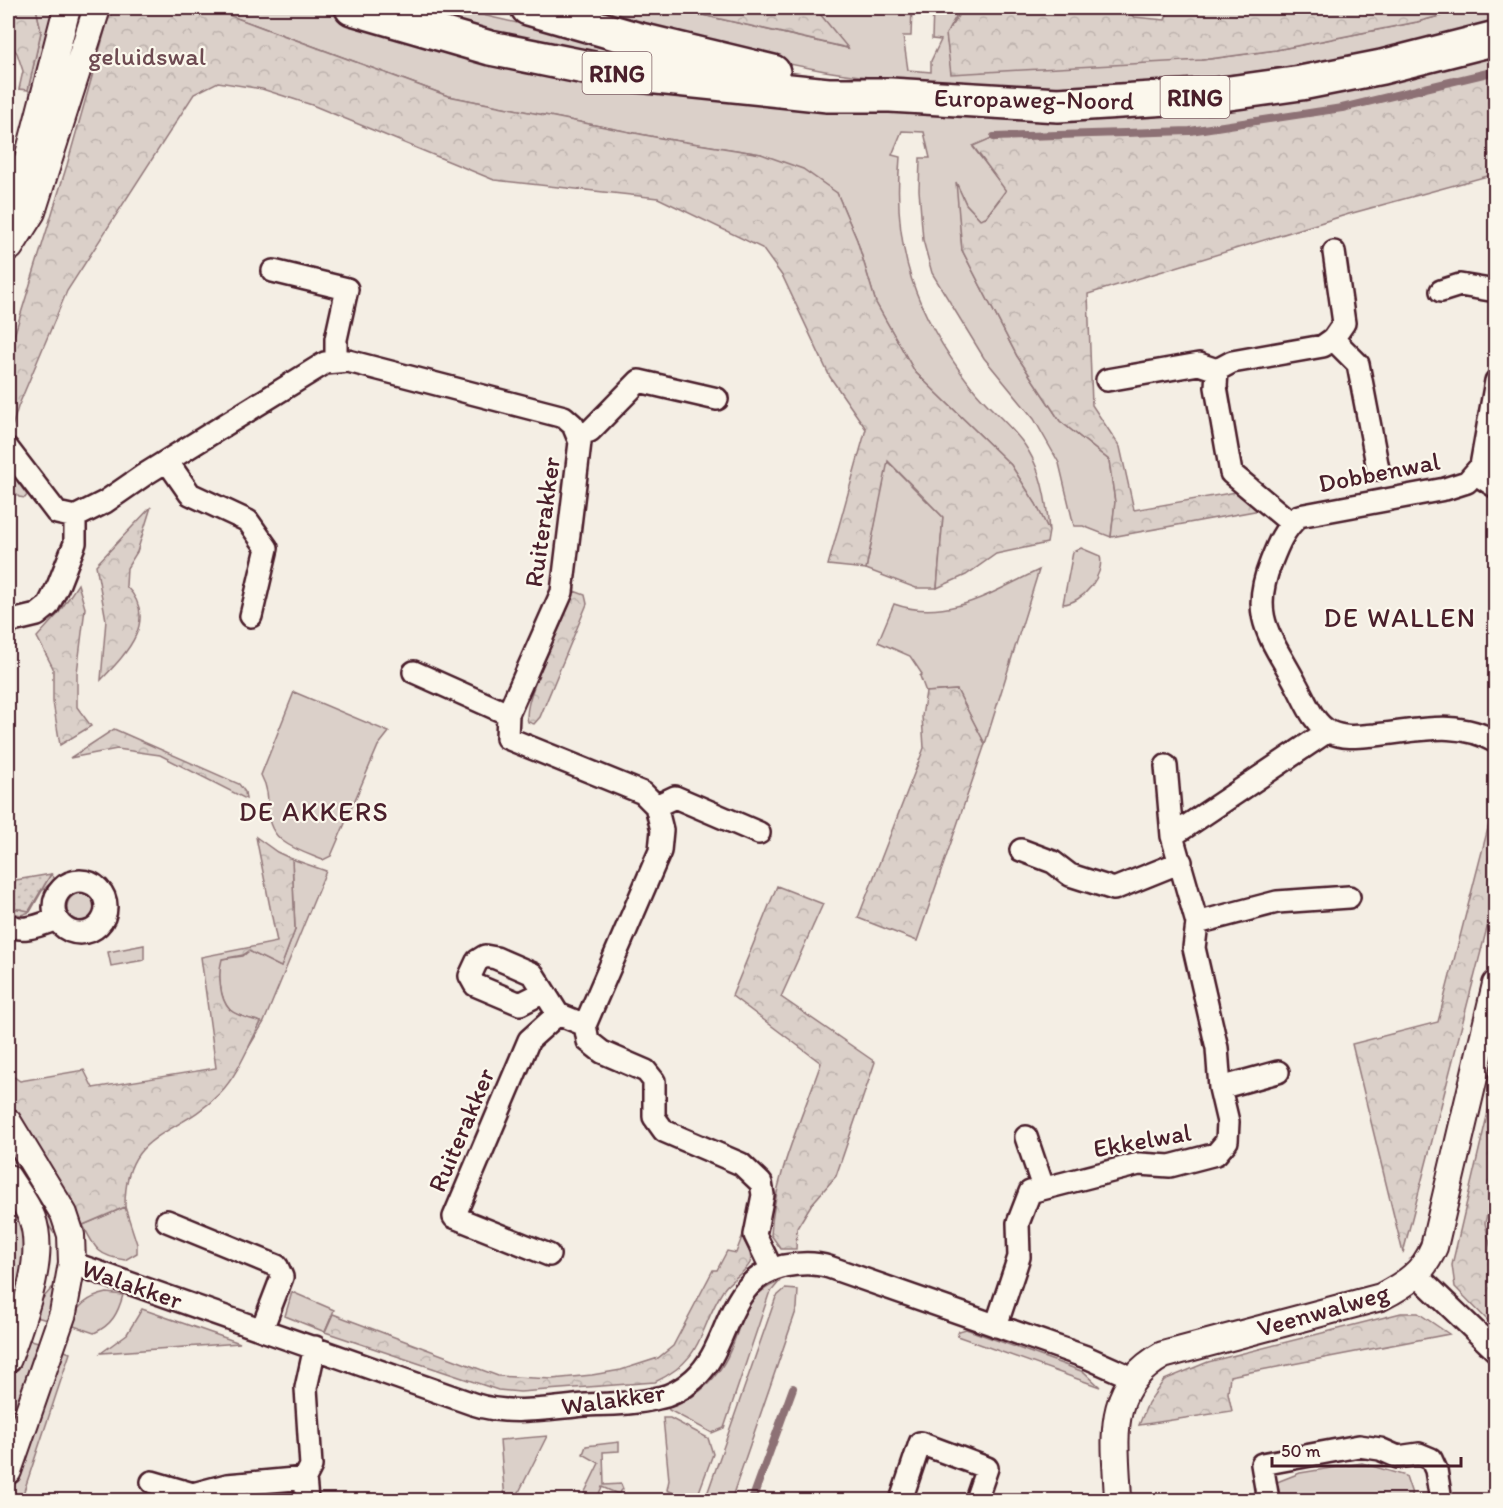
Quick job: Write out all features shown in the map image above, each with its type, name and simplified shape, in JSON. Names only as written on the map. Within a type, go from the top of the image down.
[{"type":"main road","name":"Europaweg-Noord","points":[[352,8],[490,48],[609,72],[828,95],[890,95],[1058,105],[1215,95],[1341,76],[1496,38]]},
{"type":"main road","name":"Europaweg-Noord","points":[[528,8],[700,56],[765,71],[830,80],[890,95]]},
{"type":"street","points":[[9,252],[16,205],[67,8]]},
{"type":"street","points":[[9,252],[32,212],[97,8]]},
{"type":"street","points":[[1107,380],[1199,364],[1217,370],[1232,362],[1323,346],[1333,339],[1344,323],[1334,252]]},
{"type":"street","points":[[273,271],[347,290],[336,339],[336,361]]},
{"type":"street","points":[[1441,291],[1460,285],[1496,291]]},
{"type":"street","name":"Dobbenwal","points":[[1333,339],[1358,364],[1378,469]]},
{"type":"street","name":"Ruiterakker","points":[[75,517],[105,502],[314,368],[336,361],[348,361],[564,417],[573,425],[578,435],[580,448],[562,592],[508,714]]},
{"type":"street","points":[[1217,370],[1216,387],[1231,473],[1291,523],[1278,543],[1262,583],[1261,615],[1312,712],[1328,731],[1348,736],[1466,729],[1496,742]]},
{"type":"street","name":"Ruiterakker","points":[[578,435],[590,430],[639,381],[717,399]]},
{"type":"street","name":"Dobbenwal","points":[[1291,523],[1299,516],[1310,512],[1445,489],[1467,482],[1481,466],[1496,381]]},
{"type":"street","points":[[8,449],[57,513],[75,517],[75,543],[48,606],[37,615],[8,622]]},
{"type":"street","points":[[167,461],[190,494],[248,521],[267,548],[251,616]]},
{"type":"street","name":"Dobbenwal","points":[[1476,474],[1496,487]]},
{"type":"street","points":[[414,672],[508,714],[507,738],[643,792],[656,806],[662,830],[660,851],[585,1025],[588,1041],[602,1052],[646,1071],[654,1081],[654,1118],[664,1131],[741,1164],[761,1183],[764,1195],[755,1235],[772,1270]]},
{"type":"street","points":[[1172,836],[1328,731]]},
{"type":"street","points":[[1166,766],[1172,836],[1197,923],[1277,902],[1349,897]]},
{"type":"street","points":[[656,806],[675,797],[759,833]]},
{"type":"street","points":[[1021,850],[1053,862],[1070,874],[1114,889],[1181,862]]},
{"type":"street","points":[[8,926],[26,928],[57,919]]},
{"type":"street","name":"Ekkelwal","points":[[1043,1187],[1140,1164],[1170,1166],[1216,1154],[1227,1141],[1228,1122],[1220,1088],[1217,1048],[1194,948],[1197,923]]},
{"type":"street","name":"Veenwalweg","points":[[1118,1500],[1116,1419],[1125,1390],[1148,1363],[1163,1354],[1381,1297],[1417,1275],[1426,1265],[1434,1247],[1496,984]]},
{"type":"street","points":[[544,992],[558,1014],[585,1025]]},
{"type":"street","name":"Ruiterakker","points":[[549,1255],[454,1217],[529,1040],[558,1014]]},
{"type":"street","points":[[1220,1088],[1278,1072]]},
{"type":"street","points":[[8,1122],[64,1214],[71,1235],[72,1263],[63,1313],[8,1471]]},
{"type":"street","points":[[996,1326],[1019,1257],[1018,1223],[1025,1201],[1030,1192],[1043,1187],[1026,1137]]},
{"type":"street","points":[[8,1178],[33,1220],[35,1259],[26,1303],[8,1359]]},
{"type":"street","points":[[167,1221],[277,1266],[282,1277],[262,1329]]},
{"type":"street","name":"Walakker","points":[[35,1259],[72,1263],[486,1408],[520,1411],[659,1398],[683,1387],[705,1367],[738,1298],[772,1270],[790,1265],[821,1264],[1086,1357],[1133,1378]]},
{"type":"street","points":[[1417,1275],[1496,1351]]},
{"type":"street","points":[[307,1500],[305,1478],[311,1466],[306,1377],[315,1347]]},
{"type":"street","points":[[901,1500],[920,1443],[987,1468],[976,1500]]},
{"type":"street","points":[[1268,1500],[1262,1464],[1359,1446],[1380,1449],[1398,1457],[1419,1454],[1431,1460],[1436,1470],[1441,1500]]},
{"type":"street","points":[[152,1482],[194,1494],[227,1485],[305,1478]]},
{"type":"green space","points":[[8,8],[36,8],[41,32],[28,90],[19,89],[23,71],[17,53],[8,41]]},
{"type":"green space","points":[[36,8],[54,8],[35,98],[28,90],[41,32]]},
{"type":"green space","name":"geluidswal","points":[[115,8],[197,8],[223,13],[448,96],[660,138],[761,154],[803,169],[837,193],[857,240],[876,303],[915,372],[1011,465],[1036,504],[1049,531],[1047,543],[996,554],[966,575],[937,588],[943,517],[888,461],[866,569],[828,565],[866,429],[830,377],[783,277],[762,248],[658,198],[494,180],[312,105],[262,89],[218,82],[194,94],[67,291],[18,407],[10,434],[8,430],[8,361],[14,336],[67,165],[108,20]]},
{"type":"green space","points":[[197,8],[313,8],[496,64],[621,90],[980,118],[1045,120],[1173,114],[1495,53],[1495,71],[1342,108],[1190,131],[994,137],[973,147],[1006,190],[986,217],[980,219],[966,204],[957,185],[962,250],[1017,356],[1060,421],[1109,460],[1115,502],[1111,537],[1083,526],[1074,526],[1059,463],[1034,419],[984,358],[932,273],[923,240],[919,190],[920,158],[930,158],[924,132],[902,131],[892,155],[900,157],[898,191],[900,222],[904,251],[912,279],[935,332],[952,359],[977,394],[1012,429],[1030,454],[1042,486],[1049,531],[1036,504],[1011,465],[915,372],[876,303],[857,240],[837,193],[761,154],[660,138],[448,96],[223,13]]},
{"type":"green space","points":[[387,8],[452,8],[661,56],[659,70]]},
{"type":"green space","points":[[574,8],[672,8],[847,48],[815,8],[912,8],[911,36],[903,36],[908,70],[931,72],[931,61],[941,40],[932,39],[933,8],[959,8],[948,30],[948,45],[1202,60],[1276,50],[1417,22],[1469,8],[1495,8],[1496,21],[1366,53],[1301,65],[1170,81],[1104,86],[1038,87],[916,81],[825,71],[731,50]]},
{"type":"green space","points":[[672,8],[815,8],[848,48]]},
{"type":"green space","points":[[959,8],[1124,8],[1134,17],[1165,20],[1169,8],[1469,8],[1417,22],[1276,50],[1202,60],[951,74],[946,34],[958,16]]},
{"type":"green space","points":[[1495,71],[1495,174],[1349,214],[1088,294],[1092,405],[1120,447],[1134,510],[1236,492],[1260,510],[1111,537],[1115,502],[1109,460],[1060,421],[1017,356],[962,250],[956,182],[966,204],[980,219],[986,217],[1006,191],[973,146],[994,137],[1190,131],[1342,108]]},
{"type":"green space","points":[[887,461],[943,517],[937,588],[916,588],[866,569]]},
{"type":"green space","points":[[8,468],[27,495],[25,498],[19,497],[8,486]]},
{"type":"green space","points":[[151,507],[137,552],[127,568],[126,586],[136,599],[140,612],[139,624],[135,636],[120,660],[101,680],[106,620],[96,565]]},
{"type":"green space","points":[[1081,548],[1100,556],[1099,571],[1091,587],[1085,593],[1078,599],[1063,604],[1073,552]]},
{"type":"green space","points":[[1039,570],[985,744],[957,690],[926,692],[920,676],[922,674],[910,656],[878,642],[894,604],[914,609],[932,610],[951,607],[986,595]]},
{"type":"green space","points":[[78,584],[85,608],[77,673],[77,707],[91,726],[60,745],[53,702],[53,668],[37,637],[58,614]]},
{"type":"green space","points":[[574,591],[585,595],[587,604],[540,717],[534,724],[528,722],[527,711],[531,696]]},
{"type":"green space","points":[[957,690],[985,744],[917,941],[858,918],[924,748],[922,716],[926,692]]},
{"type":"green space","points":[[294,692],[389,732],[378,746],[331,856],[323,860],[295,849],[279,838],[270,822],[268,797],[261,775]]},
{"type":"green space","points":[[114,729],[239,784],[245,792],[246,799],[160,755],[117,749],[70,758]]},
{"type":"green space","points":[[1495,801],[1495,897],[1403,1253],[1352,1044],[1438,1022]]},
{"type":"green space","points":[[256,837],[277,852],[292,859],[295,930],[281,967],[249,951],[243,955],[222,959],[220,978],[222,993],[230,1010],[261,1022],[237,1069],[219,1094],[203,1109],[156,1138],[143,1149],[133,1163],[127,1182],[125,1207],[83,1225],[8,1108],[8,1073],[20,1081],[84,1070],[93,1088],[216,1068],[201,957],[277,942]]},
{"type":"green space","points":[[292,859],[326,871],[264,1022],[238,1065],[261,1022],[245,1018],[230,1010],[226,1005],[220,986],[221,959],[243,956],[249,951],[281,967],[295,930]]},
{"type":"green space","points":[[51,874],[55,879],[42,891],[30,912],[21,915],[8,912],[8,907],[29,911]]},
{"type":"green space","points":[[51,874],[29,911],[8,907],[8,892],[16,880]]},
{"type":"green space","points":[[777,886],[823,904],[781,997],[875,1062],[836,1176],[811,1205],[797,1228],[796,1249],[781,1249],[771,1235],[773,1213],[783,1169],[821,1063],[732,996]]},
{"type":"green space","points":[[81,893],[91,897],[95,907],[91,917],[81,921],[71,917],[67,907],[71,897]]},
{"type":"green space","points":[[144,945],[144,960],[111,966],[108,952]]},
{"type":"green space","points":[[1495,1082],[1495,1179],[1485,1223],[1495,1265],[1495,1328],[1455,1287],[1452,1265]]},
{"type":"green space","points":[[8,1141],[52,1211],[57,1232],[53,1232],[8,1162]]},
{"type":"green space","points":[[8,1195],[17,1211],[25,1239],[24,1263],[13,1309],[8,1307]]},
{"type":"green space","points":[[125,1207],[137,1244],[137,1253],[125,1260],[109,1256],[98,1250],[83,1225]]},
{"type":"green space","points":[[742,1237],[750,1253],[750,1263],[724,1289],[693,1352],[672,1373],[655,1382],[520,1392],[498,1390],[325,1332],[333,1314],[498,1376],[552,1379],[621,1370],[658,1358],[673,1346],[713,1270],[717,1270],[727,1251],[736,1253]]},
{"type":"green space","points":[[779,1282],[769,1294],[724,1428],[712,1433],[669,1410],[668,1408],[685,1401],[707,1385],[724,1363],[749,1306],[766,1288]]},
{"type":"green space","points":[[52,1288],[58,1291],[47,1320],[33,1316],[36,1306]]},
{"type":"green space","points":[[785,1289],[798,1290],[797,1308],[731,1500],[705,1500],[776,1297]]},
{"type":"green space","points":[[292,1292],[334,1310],[325,1332],[285,1316]]},
{"type":"green space","points":[[107,1293],[123,1295],[116,1313],[105,1326],[94,1333],[68,1324],[84,1303]]},
{"type":"green space","points":[[142,1309],[240,1343],[101,1353],[127,1334]]},
{"type":"green space","points":[[1401,1313],[1418,1313],[1449,1334],[1230,1376],[1228,1393],[1232,1411],[1139,1425],[1148,1403],[1164,1380],[1208,1362]]},
{"type":"green space","points":[[966,1329],[1084,1372],[1100,1387],[957,1336],[959,1331]]},
{"type":"green space","points":[[24,1338],[42,1343],[8,1448],[8,1387]]},
{"type":"green space","points":[[59,1349],[70,1353],[21,1500],[9,1500],[38,1414],[42,1415],[54,1380]]},
{"type":"green space","points":[[663,1418],[670,1418],[708,1438],[713,1454],[696,1500],[690,1500],[667,1490],[669,1480]]},
{"type":"green space","points":[[547,1436],[515,1500],[505,1500],[500,1440]]},
{"type":"green space","points":[[619,1442],[619,1451],[603,1452],[604,1485],[621,1484],[623,1489],[618,1494],[602,1487],[596,1500],[581,1500],[599,1463],[583,1454],[586,1446]]},
{"type":"green space","points":[[1362,1463],[1406,1476],[1414,1500],[1281,1500],[1277,1482],[1300,1473]]},
{"type":"waterway","points":[[994,137],[1190,131],[1342,108],[1496,71]]},
{"type":"waterway","points":[[752,1500],[793,1388]]},
{"type":"district","name":"DE WALLEN","points":[[1400,617]]},
{"type":"district","name":"DE AKKERS","points":[[314,811]]}]
